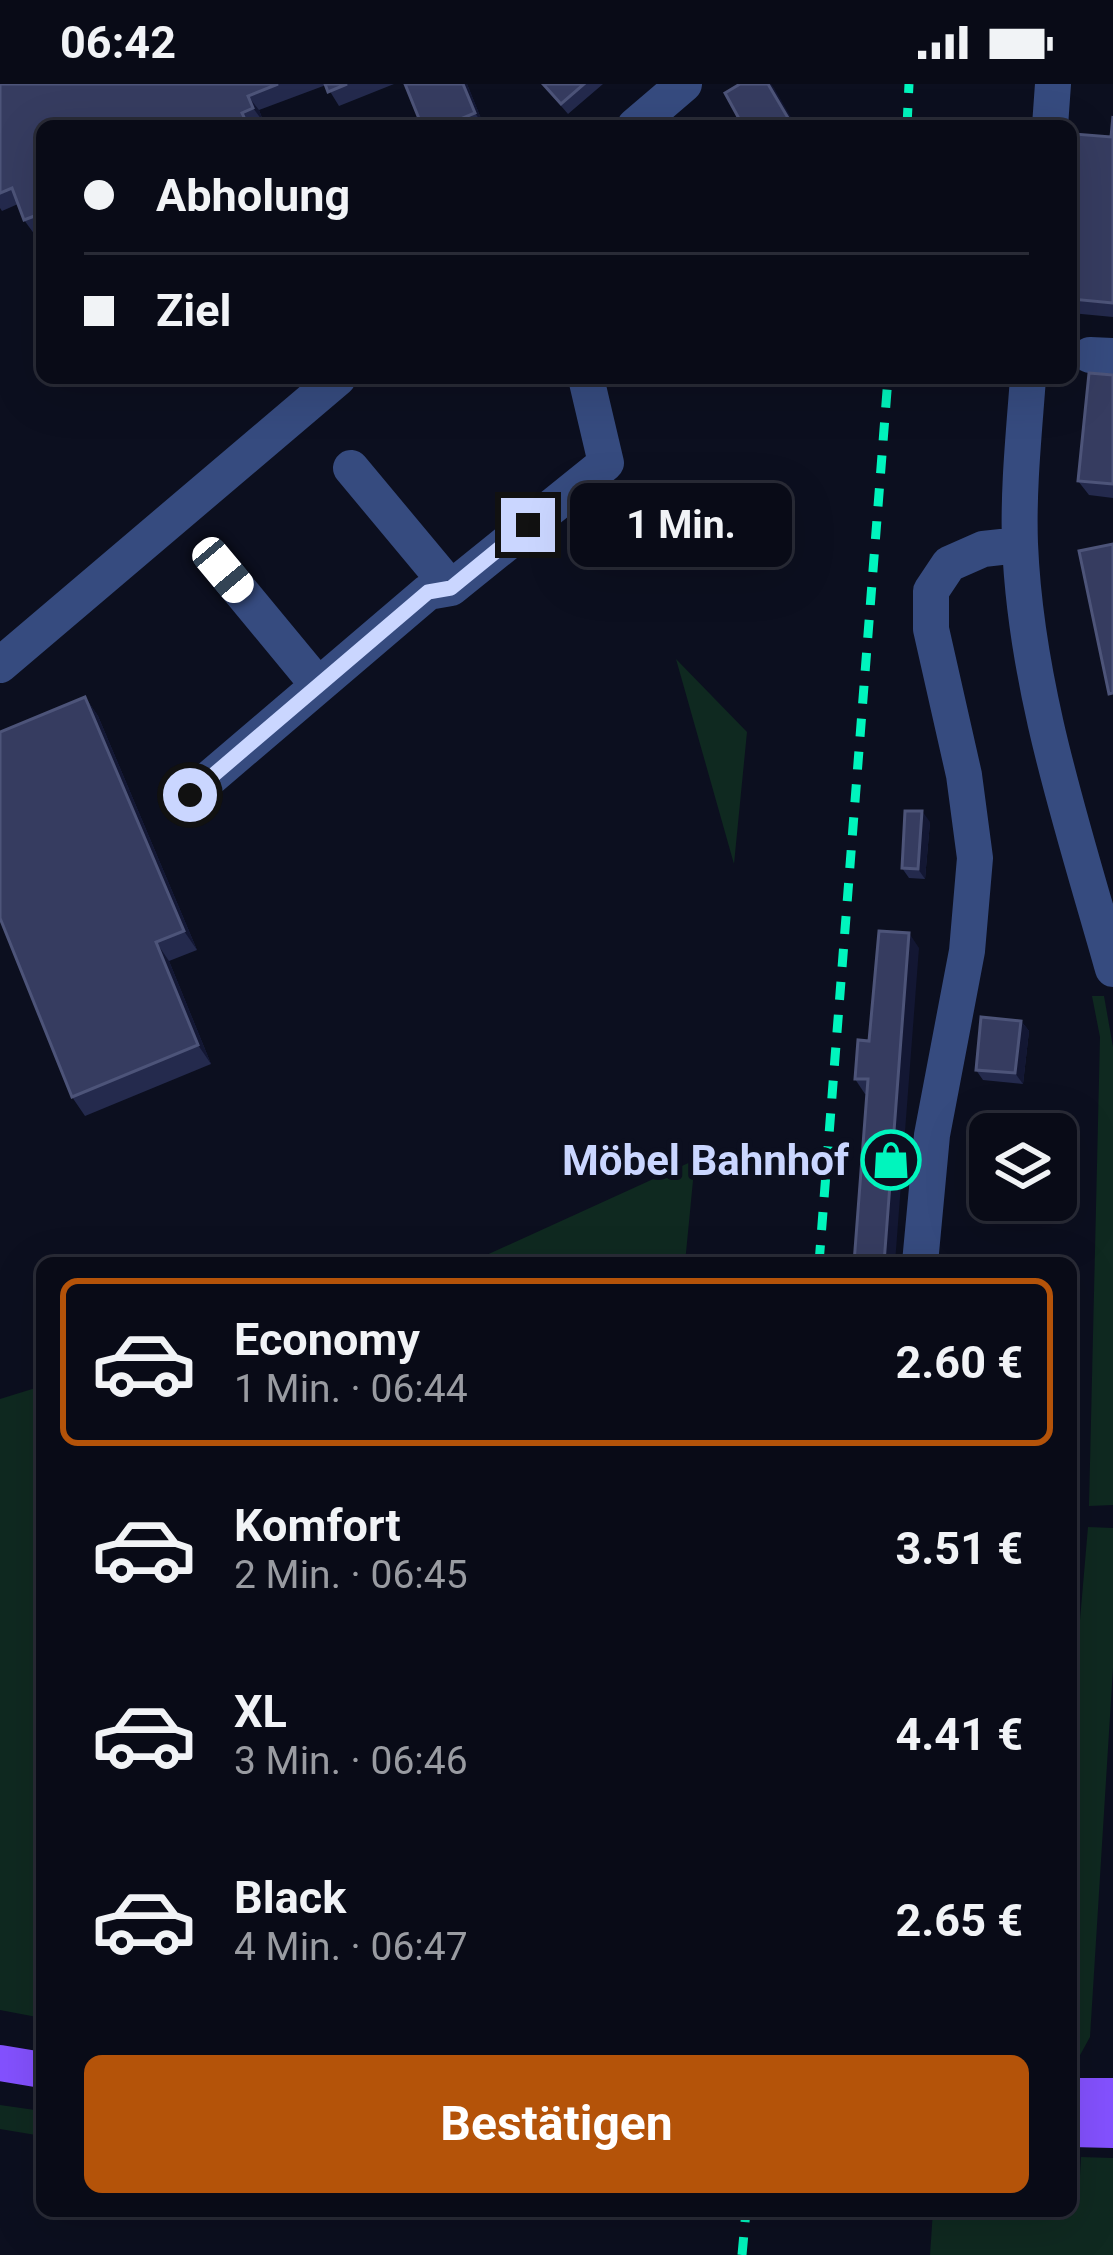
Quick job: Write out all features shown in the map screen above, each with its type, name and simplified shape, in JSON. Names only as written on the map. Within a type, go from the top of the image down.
[{"type":"main road","points":[[0,2063],[36,2069]]},
{"type":"main road","points":[[1077,2096],[1113,2099]]},
{"type":"main road","points":[[1077,2125],[1113,2099]]},
{"type":"street","points":[[642,120],[684,84]]},
{"type":"street","points":[[1050,120],[1053,84]]},
{"type":"street","points":[[0,665],[331,384]]},
{"type":"street","points":[[190,795],[428,592],[451,588],[606,463],[587,384]]},
{"type":"street","points":[[1028,384],[1020,545],[1030,638],[1043,714],[1113,969]]},
{"type":"street","points":[[351,468],[451,588]]},
{"type":"street","points":[[921,1257],[932,1135],[967,951],[975,858],[964,775],[931,629],[931,591],[949,564],[983,549],[1020,545]]},
{"type":"street","points":[[223,570],[319,685]]},
{"type":"green space","points":[[676,659],[747,732],[734,864]]},
{"type":"green space","points":[[1092,996],[1104,996],[1113,1047],[1113,1505],[1089,1506],[1100,1037]]},
{"type":"green space","points":[[695,1160],[686,1257],[482,1257]]},
{"type":"green space","points":[[36,1388],[36,2017],[0,2010],[0,1399]]},
{"type":"green space","points":[[1088,1527],[1113,1528],[1113,1668],[1090,2037],[1077,2058],[1077,1654]]},
{"type":"green space","points":[[0,2105],[36,2110],[36,2135],[0,2129]]},
{"type":"green space","points":[[1081,2157],[1113,2158],[1113,2255],[930,2255],[933,2217],[1077,2217]]},
{"type":"building","points":[[0,84],[278,84],[248,96],[253,108],[242,113],[245,120],[36,120],[36,215],[24,220],[12,188],[0,193]]},
{"type":"building","points":[[405,84],[463,84],[475,113],[458,120],[420,120]]},
{"type":"building","points":[[543,84],[584,84],[561,104]]},
{"type":"building","points":[[740,84],[768,84],[789,120],[740,120],[725,93]]},
{"type":"building","points":[[1113,116],[1113,303],[1077,300],[1077,134],[1111,137]]},
{"type":"building","points":[[1089,373],[1113,375],[1113,484],[1078,481]]},
{"type":"building","points":[[1113,544],[1113,693],[1109,694],[1079,551]]},
{"type":"building","points":[[85,697],[184,931],[156,942],[198,1045],[72,1097],[0,918],[0,732]]},
{"type":"building","points":[[905,811],[922,811],[918,869],[902,868]]},
{"type":"building","points":[[879,931],[909,933],[884,1257],[854,1257],[868,1079],[855,1079],[858,1040],[869,1041]]},
{"type":"building","points":[[981,1017],[1021,1021],[1015,1073],[976,1070]]},
{"type":"railway","points":[[907,120],[909,84]]},
{"type":"railway","points":[[819,1257],[888,384]]},
{"type":"railway","points":[[742,2255],[745,2217]]},
{"type":"place","name":"Möbel Bahnhof","points":[[891,1160]]},
{"type":"route","points":[[190,795],[428,592],[451,588],[528,525]]}]
